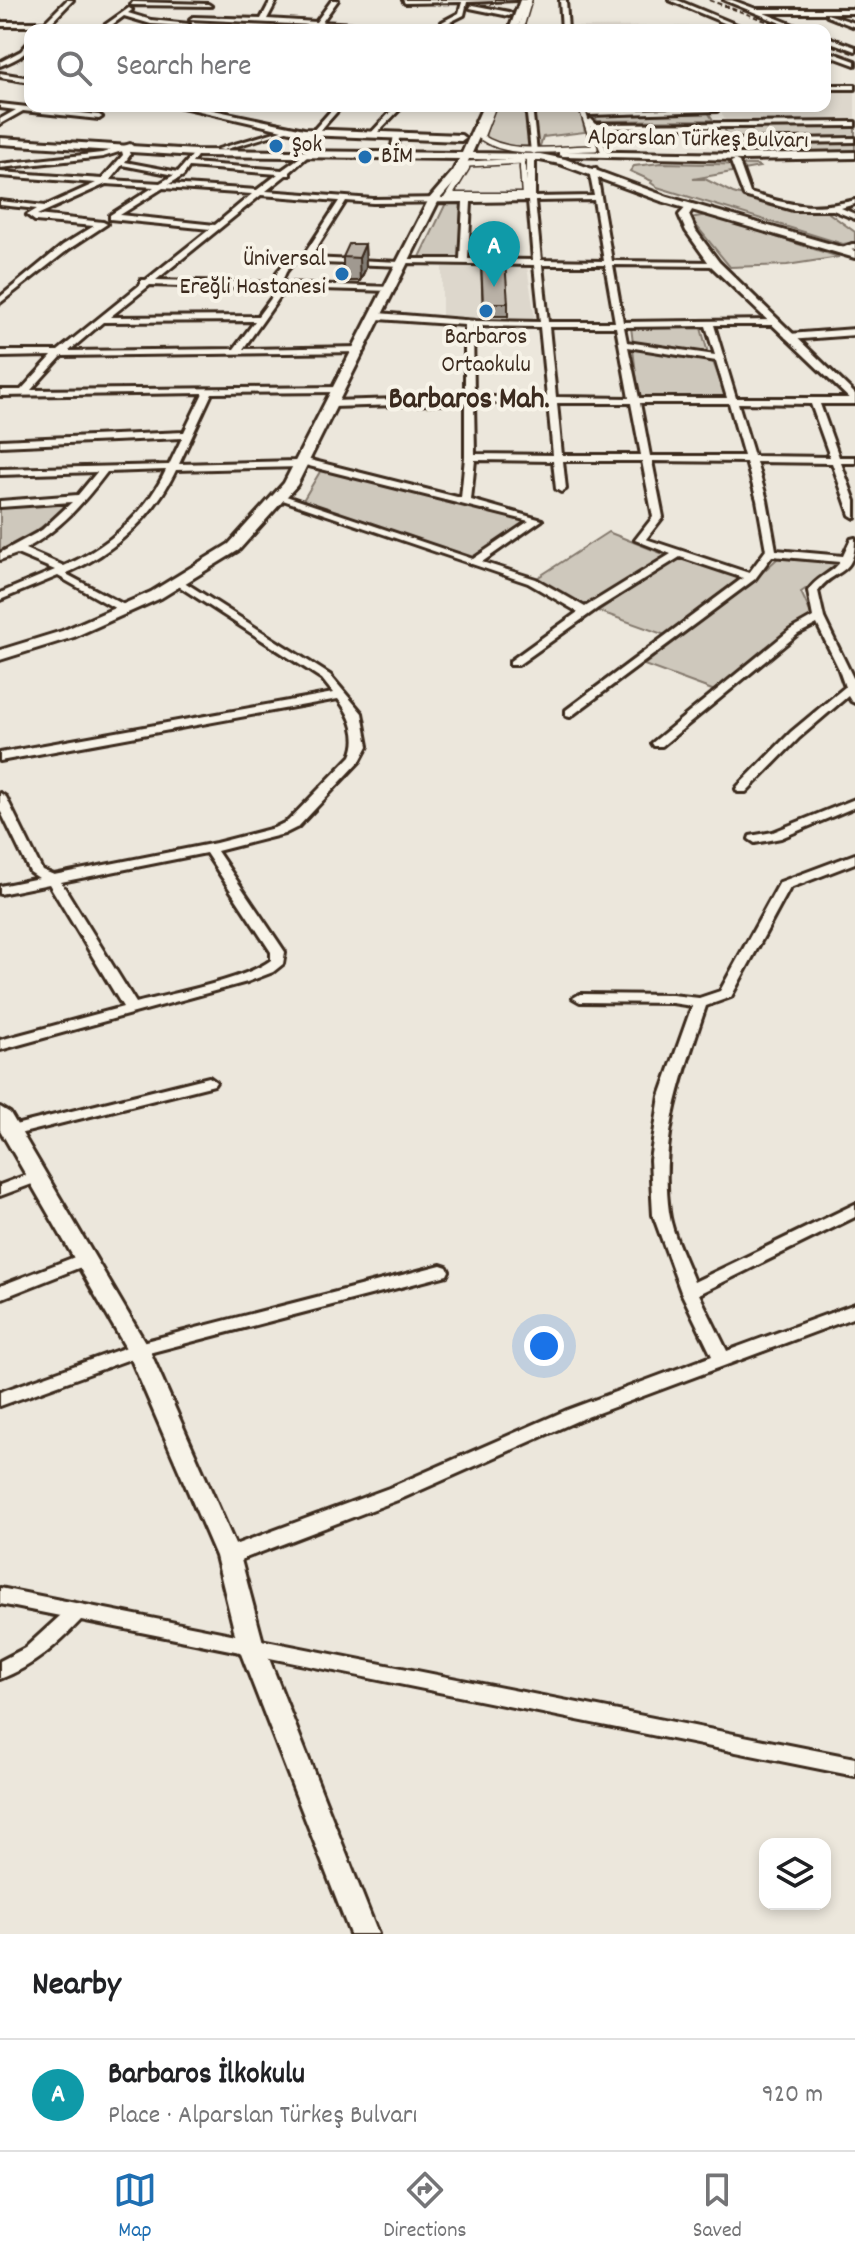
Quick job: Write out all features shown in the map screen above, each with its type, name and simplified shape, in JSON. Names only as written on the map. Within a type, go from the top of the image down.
[{"type":"main road","points":[[506,24],[513,0]]},
{"type":"main road","points":[[516,24],[527,0]]},
{"type":"main road","points":[[0,655],[68,634],[178,581],[234,547],[279,497],[302,462],[404,262],[445,194],[475,112]]},
{"type":"main road","points":[[458,152],[473,140],[487,112]]},
{"type":"main road","points":[[0,138],[196,153],[535,153]]},
{"type":"main road","points":[[473,140],[513,154]]},
{"type":"main road","points":[[127,148],[308,153],[428,152]]},
{"type":"main road","name":"Alparslan Türkeş Bulvarı","points":[[535,153],[734,160]]},
{"type":"main road","name":"Alparslan Türkeş Bulvarı","points":[[535,153],[592,164],[645,159],[855,158]]},
{"type":"main road","points":[[621,174],[624,165],[645,159]]},
{"type":"main road","points":[[592,164],[702,205],[707,210]]},
{"type":"main road","points":[[592,164],[689,207],[855,255]]},
{"type":"street","points":[[46,24],[70,0]]},
{"type":"street","points":[[263,21],[274,0]]},
{"type":"street","points":[[193,19],[319,24],[335,0]]},
{"type":"street","points":[[399,24],[405,0],[513,0]]},
{"type":"street","points":[[521,24],[527,0]]},
{"type":"street","points":[[563,0],[565,24]]},
{"type":"street","points":[[672,0],[734,24]]},
{"type":"street","points":[[727,0],[788,24]]},
{"type":"street","points":[[791,0],[855,27]]},
{"type":"street","points":[[110,24],[135,2],[211,3]]},
{"type":"street","points":[[464,2],[509,14]]},
{"type":"street","points":[[444,23],[462,14],[464,2]]},
{"type":"street","points":[[124,14],[151,22],[186,24],[211,3]]},
{"type":"street","points":[[755,11],[855,11]]},
{"type":"street","points":[[0,24],[24,26]]},
{"type":"street","points":[[831,34],[855,27]]},
{"type":"street","points":[[831,39],[855,49]]},
{"type":"street","points":[[0,64],[24,51]]},
{"type":"street","points":[[831,54],[855,63]]},
{"type":"street","points":[[0,75],[24,79]]},
{"type":"street","points":[[831,87],[855,87]]},
{"type":"street","points":[[11,107],[24,101]]},
{"type":"street","points":[[0,106],[23,108]]},
{"type":"street","points":[[0,122],[23,108]]},
{"type":"street","points":[[57,112],[99,117]]},
{"type":"street","points":[[222,112],[314,133],[397,135],[458,152]]},
{"type":"street","points":[[23,393],[59,354],[144,282],[287,173],[308,153],[314,133],[333,112]]},
{"type":"street","points":[[373,134],[394,112]]},
{"type":"street","points":[[488,112],[481,137],[483,141],[535,153],[595,148],[586,112]]},
{"type":"street","points":[[530,112],[535,153],[531,199],[561,489]]},
{"type":"street","points":[[587,112],[605,154]]},
{"type":"street","points":[[716,112],[720,118],[716,125]]},
{"type":"street","points":[[594,126],[855,124]]},
{"type":"street","points":[[716,125],[747,194],[793,208],[834,208],[855,202]]},
{"type":"street","points":[[221,149],[290,129]]},
{"type":"street","points":[[393,151],[397,135]]},
{"type":"street","points":[[725,142],[855,140]]},
{"type":"street","points":[[0,166],[127,148],[127,155],[104,182],[31,215],[38,219],[103,224]]},
{"type":"street","points":[[0,301],[56,254],[180,174],[196,153]]},
{"type":"street","points":[[0,184],[44,170],[56,160]]},
{"type":"street","points":[[0,174],[344,199],[445,194],[525,196],[522,161],[468,164],[445,194]]},
{"type":"street","points":[[120,163],[180,174]]},
{"type":"street","points":[[592,164],[644,460],[658,517],[640,540],[751,577]]},
{"type":"street","points":[[187,165],[287,173]]},
{"type":"street","points":[[445,194],[467,199],[596,198]]},
{"type":"street","points":[[304,261],[344,199]]},
{"type":"street","points":[[464,263],[467,199]]},
{"type":"street","points":[[0,203],[46,208]]},
{"type":"street","points":[[689,207],[684,215],[691,231],[715,264],[855,401]]},
{"type":"street","points":[[834,208],[855,217]]},
{"type":"street","points":[[113,217],[214,227]]},
{"type":"street","points":[[839,251],[855,246]]},
{"type":"street","points":[[237,351],[261,318],[279,287],[282,271],[292,260],[715,264]]},
{"type":"street","points":[[144,282],[391,289]]},
{"type":"street","points":[[378,316],[469,322],[774,322]]},
{"type":"street","points":[[100,320],[261,318]]},
{"type":"street","points":[[466,502],[470,457],[469,322]]},
{"type":"street","points":[[570,713],[751,577],[771,550],[751,459],[709,322]]},
{"type":"street","points":[[789,337],[855,332]]},
{"type":"street","points":[[623,344],[721,359]]},
{"type":"street","points":[[0,354],[361,350]]},
{"type":"street","points":[[0,393],[340,389]]},
{"type":"street","points":[[0,597],[85,561],[135,523],[160,493],[209,391]]},
{"type":"street","points":[[332,404],[469,400],[855,401]]},
{"type":"street","points":[[815,402],[855,515]]},
{"type":"street","points":[[0,443],[186,435]]},
{"type":"street","points":[[470,457],[855,460]]},
{"type":"street","points":[[0,472],[302,462],[537,520],[474,563]]},
{"type":"street","points":[[0,557],[28,545],[83,498],[105,468]]},
{"type":"street","points":[[279,497],[532,581],[586,612]]},
{"type":"street","points":[[0,504],[83,498]]},
{"type":"street","points":[[742,789],[795,735],[853,694],[844,667],[819,618],[813,591],[817,584],[842,568],[855,541]]},
{"type":"street","points":[[18,550],[60,568],[63,577],[124,609]]},
{"type":"street","points":[[514,663],[586,612],[679,553]]},
{"type":"street","points":[[768,553],[847,559]]},
{"type":"street","points":[[0,890],[210,849],[279,831],[293,824],[356,758],[362,746],[362,733],[356,713],[326,677],[178,581]]},
{"type":"street","points":[[658,743],[794,632],[819,618]]},
{"type":"street","points":[[0,757],[343,695]]},
{"type":"street","points":[[0,797],[37,872],[53,880],[132,1009]]},
{"type":"street","points":[[755,839],[776,835],[855,803]]},
{"type":"street","points":[[0,1045],[242,979],[268,969],[278,961],[278,952],[210,849]]},
{"type":"street","points":[[580,998],[672,999],[700,1003],[726,994],[785,885],[855,858]]},
{"type":"street","points":[[700,1003],[668,1096],[658,1160],[661,1215],[689,1292],[723,1360]]},
{"type":"street","points":[[209,1082],[5,1122],[138,1349],[228,1556],[251,1646],[364,1934]]},
{"type":"street","points":[[0,1191],[37,1176]]},
{"type":"street","points":[[689,1292],[855,1210]]},
{"type":"street","points":[[0,1293],[85,1259]]},
{"type":"street","points":[[0,1399],[138,1349],[441,1271]]},
{"type":"street","points":[[228,1556],[396,1493],[573,1415],[855,1310]]},
{"type":"street","points":[[0,1596],[855,1767]]},
{"type":"street","points":[[0,1670],[17,1666],[44,1646],[77,1612]]},
{"type":"shaded area","points":[[831,90],[855,90],[855,123],[727,124],[721,112],[831,112]]},
{"type":"shaded area","points":[[493,112],[526,112],[529,146],[503,146],[484,139]]},
{"type":"shaded area","points":[[533,112],[580,112],[585,132],[543,137],[540,146],[536,145]]},
{"type":"shaded area","points":[[708,112],[713,120],[597,121],[594,114]]},
{"type":"shaded area","points":[[855,126],[855,139],[729,140],[724,128]]},
{"type":"shaded area","points":[[855,142],[855,152],[735,154],[731,144]]},
{"type":"shaded area","points":[[661,163],[757,165],[760,167],[693,179],[705,179],[733,193],[786,209],[826,211],[855,232],[855,242],[843,244],[657,187],[652,181],[630,171],[634,166]]},
{"type":"shaded area","points":[[447,201],[463,202],[460,262],[419,259]]},
{"type":"shaded area","points":[[707,215],[839,257],[787,265],[730,267],[690,218]]},
{"type":"shaded area","points":[[442,267],[527,267],[535,319],[442,319]]},
{"type":"shaded area","points":[[631,327],[701,328],[708,353],[633,343]]},
{"type":"shaded area","points":[[633,349],[712,359],[726,397],[639,398]]},
{"type":"shaded area","points":[[321,470],[526,522],[475,558],[462,557],[302,502]]},
{"type":"shaded area","points":[[61,504],[66,508],[14,548],[0,555],[0,507]]},
{"type":"shaded area","points":[[608,532],[666,555],[584,608],[537,578]]},
{"type":"shaded area","points":[[680,557],[740,578],[665,635],[598,611]]},
{"type":"shaded area","points":[[778,558],[836,562],[839,566],[801,592],[813,618],[788,631],[715,691],[644,665],[753,581]]},
{"type":"building","points":[[349,244],[365,244],[359,258],[343,257]]},
{"type":"building","points":[[481,261],[505,261],[508,303],[483,303]]},
{"type":"railway","points":[[709,0],[774,24]]},
{"type":"railway","points":[[831,45],[855,54]]},
{"type":"place","name":"Şok","points":[[276,146]]},
{"type":"place","name":"BİM","points":[[365,157]]},
{"type":"place","name":"Üniversal Ereğli Hastanesi","points":[[342,274]]},
{"type":"place","name":"Barbaros İlkokulu","points":[[494,287]]},
{"type":"place","name":"Barbaros Ortaokulu","points":[[486,311]]},
{"type":"district","name":"Barbaros Mah.","points":[[469,401]]}]
